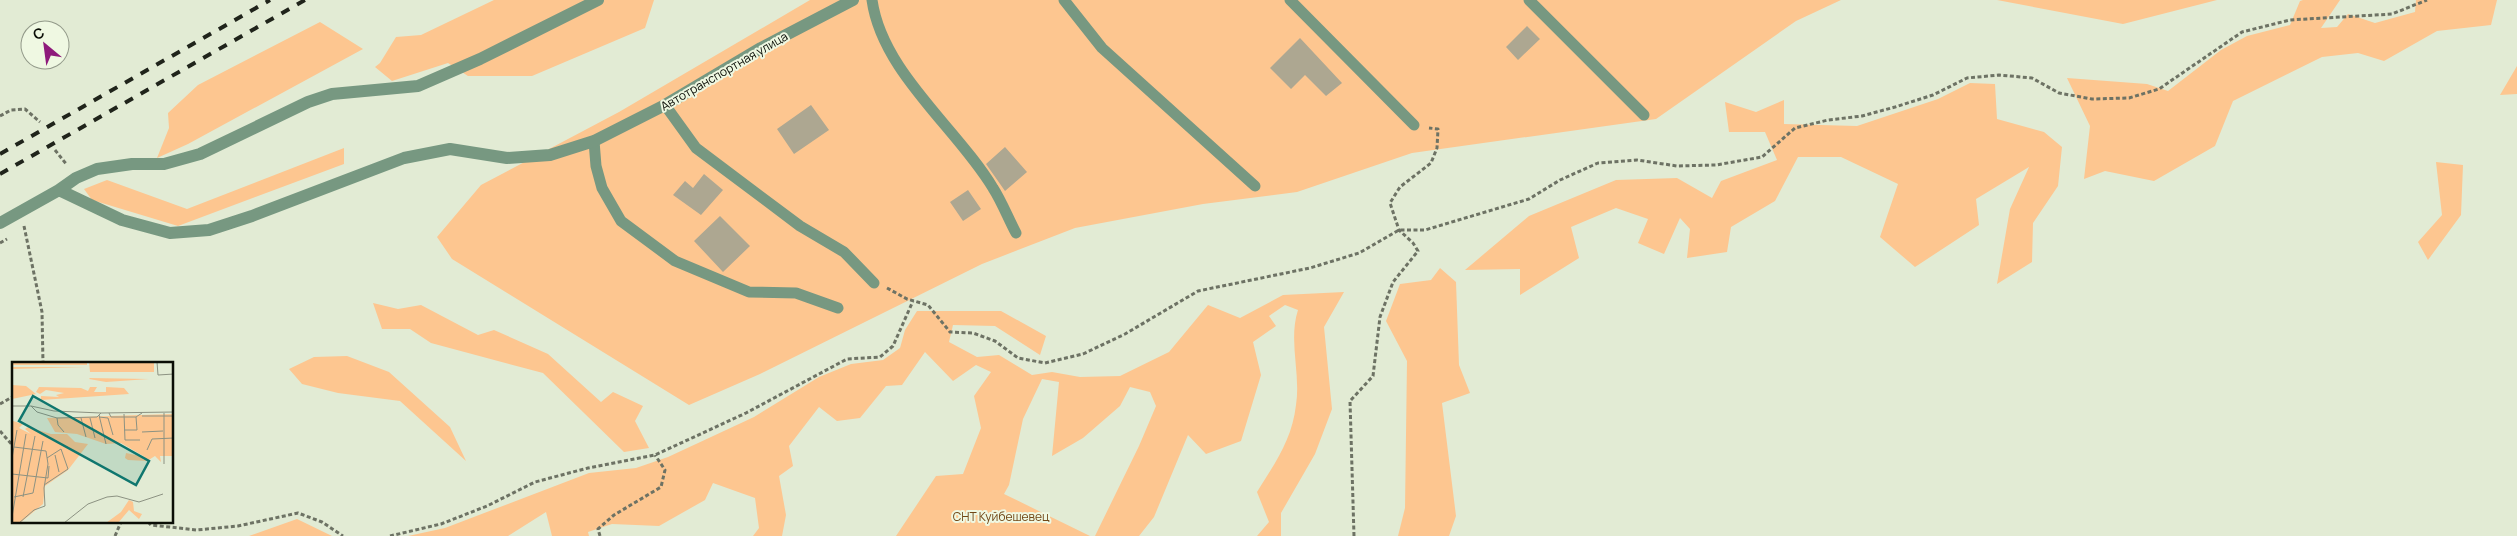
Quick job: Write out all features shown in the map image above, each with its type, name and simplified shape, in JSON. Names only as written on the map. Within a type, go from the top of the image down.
[{"type":"street","points":[[0,223],[22,212],[76,178],[97,169],[132,164],[164,164],[200,154],[308,102],[332,94],[418,86],[520,40],[598,0]]},
{"type":"street","name":"Автотранспортная улица","points":[[59,190],[122,220],[170,233],[210,230],[404,158],[450,149],[507,158],[550,156],[594,141],[665,105],[761,48],[853,0]]},
{"type":"lane","points":[[872,0],[875,21],[892,56],[993,188],[1016,233]]},
{"type":"lane","points":[[1064,0],[1102,48],[1255,186]]},
{"type":"lane","points":[[1290,0],[1414,125]]},
{"type":"lane","points":[[1529,0],[1644,116]]},
{"type":"lane","points":[[665,105],[696,148],[800,226],[844,252],[874,283]]},
{"type":"lane","points":[[594,141],[596,166],[602,188],[621,221],[675,261],[749,292],[796,293],[838,308]]},
{"type":"path","points":[[874,283],[913,301],[928,305],[950,332],[972,333],[995,341],[1018,358],[1044,363],[1083,354],[1125,334],[1198,291],[1310,268],[1351,256],[1399,230],[1425,230],[1529,199],[1560,180],[1598,163],[1637,160],[1677,166],[1716,164],[1762,157],[1795,128],[1828,120],[1862,116],[1933,95],[1967,78],[1999,74],[2032,78],[2059,93],[2092,99],[2130,98],[2159,89],[2242,32],[2290,20],[2392,14],[2427,0]]},
{"type":"path","points":[[0,116],[11,110],[25,109],[40,122]]},
{"type":"path","points":[[1354,536],[1350,401],[1373,376],[1380,318],[1393,282],[1418,251],[1413,243],[1399,230],[1390,203],[1400,187],[1431,163],[1436,148],[1438,129],[1414,125]]},
{"type":"path","points":[[22,212],[42,312],[43,362]]},
{"type":"path","points":[[390,536],[441,524],[488,506],[535,482],[588,468],[656,455],[746,413],[847,359],[880,356],[893,346],[913,301]]},
{"type":"path","points":[[0,404],[12,397]]},
{"type":"path","points":[[0,431],[12,445]]},
{"type":"path","points":[[600,536],[598,528],[614,515],[661,487],[665,470],[656,455]]},
{"type":"path","points":[[150,524],[197,530],[238,526],[298,513],[322,522],[342,536]]},
{"type":"path","points":[[115,536],[120,524]]},
{"type":"green space","points":[[494,0],[654,0],[645,28],[532,76],[468,76],[448,63],[392,81],[375,67],[380,63],[396,37],[421,35]]},
{"type":"green space","points":[[810,0],[1841,0],[1796,21],[1656,119],[1412,153],[1297,192],[1203,204],[1075,228],[982,264],[760,374],[689,405],[452,259],[437,237],[481,185],[619,112]]},
{"type":"green space","points":[[1997,0],[2217,0],[2123,24]]},
{"type":"green space","points":[[2340,0],[2321,28],[2337,27],[2348,14],[2375,23],[2415,12],[2416,0],[2497,0],[2491,25],[2437,31],[2384,61],[2358,53],[2322,57],[2233,101],[2215,146],[2154,181],[2105,171],[2084,179],[2090,126],[2067,78],[2147,84],[2168,91],[2221,50],[2247,36],[2290,25],[2300,1]]},
{"type":"green space","points":[[320,22],[363,49],[188,144],[157,158],[169,128],[168,113],[198,85]]},
{"type":"green space","points":[[2517,66],[2517,94],[2500,95]]},
{"type":"green space","points":[[1970,83],[1995,84],[1997,119],[2044,132],[2062,147],[2058,186],[2033,223],[2032,262],[1997,284],[2010,209],[2029,167],[1976,199],[1979,225],[1915,267],[1880,237],[1898,184],[1841,157],[1798,157],[1775,201],[1731,227],[1727,252],[1687,258],[1690,229],[1680,218],[1664,254],[1638,243],[1648,219],[1616,208],[1571,227],[1579,258],[1520,295],[1520,269],[1465,270],[1529,216],[1616,180],[1677,178],[1712,198],[1721,181],[1777,160],[1765,132],[1729,132],[1725,102],[1756,112],[1784,100],[1784,124],[1857,126],[1938,99]]},
{"type":"green space","points":[[344,148],[344,164],[178,226],[92,200],[84,189],[107,180],[187,209]]},
{"type":"green space","points":[[2436,162],[2463,165],[2461,215],[2428,260],[2418,242],[2442,215]]},
{"type":"green space","points":[[1440,268],[1456,282],[1459,365],[1470,393],[1442,403],[1456,516],[1449,536],[1398,536],[1405,508],[1407,361],[1386,321],[1400,284],[1431,280]]},
{"type":"green space","name":"СНТ Куйбешевец","points":[[1344,292],[1324,327],[1332,409],[1315,454],[1281,513],[1281,536],[1257,536],[1269,522],[1257,492],[1287,440],[1296,405],[1297,381],[1294,333],[1298,310],[1285,305],[1269,316],[1276,326],[1253,342],[1261,375],[1241,441],[1206,454],[1188,435],[1154,517],[1139,536],[1095,536],[1139,446],[1156,406],[1150,392],[1130,387],[1120,406],[1083,438],[1052,456],[1059,382],[1042,379],[1023,419],[1009,485],[1004,494],[1090,536],[896,536],[936,476],[963,474],[981,428],[974,396],[991,372],[976,365],[953,381],[925,352],[902,385],[886,386],[860,418],[837,421],[819,407],[789,446],[793,466],[779,476],[786,515],[782,536],[753,536],[759,528],[755,498],[713,483],[705,500],[659,526],[612,524],[588,532],[589,536],[552,536],[546,512],[508,536],[408,536],[445,528],[589,473],[636,468],[668,457],[754,417],[819,377],[851,364],[883,360],[900,348],[905,330],[917,311],[1001,311],[1046,336],[1040,355],[995,326],[953,325],[949,342],[977,357],[999,355],[1032,375],[1052,372],[1080,377],[1120,376],[1169,352],[1208,305],[1240,318],[1283,295]]},
{"type":"green space","points":[[373,303],[398,309],[421,305],[478,335],[494,330],[548,354],[601,402],[613,392],[643,406],[635,421],[649,448],[624,452],[543,373],[431,343],[410,329],[382,329]]},
{"type":"green space","points":[[347,356],[389,372],[450,427],[466,461],[400,401],[338,393],[302,384],[289,369],[314,357]]},
{"type":"green space","points":[[297,519],[332,536],[249,536]]},
{"type":"building","points":[[1527,26],[1540,39],[1518,60],[1506,47]]},
{"type":"building","points":[[1300,38],[1342,83],[1326,96],[1305,75],[1291,89],[1270,68]]},
{"type":"building","points":[[811,105],[829,130],[794,154],[777,129]]},
{"type":"building","points":[[1005,147],[1027,172],[1005,191],[986,164]]},
{"type":"building","points":[[704,174],[723,190],[701,215],[673,195],[685,181],[693,188]]},
{"type":"building","points":[[968,190],[981,209],[963,221],[950,202]]},
{"type":"building","points":[[720,216],[750,246],[723,272],[694,241]]},
{"type":"railway","points":[[0,154],[270,0]]},
{"type":"railway","points":[[0,174],[305,0]]}]
